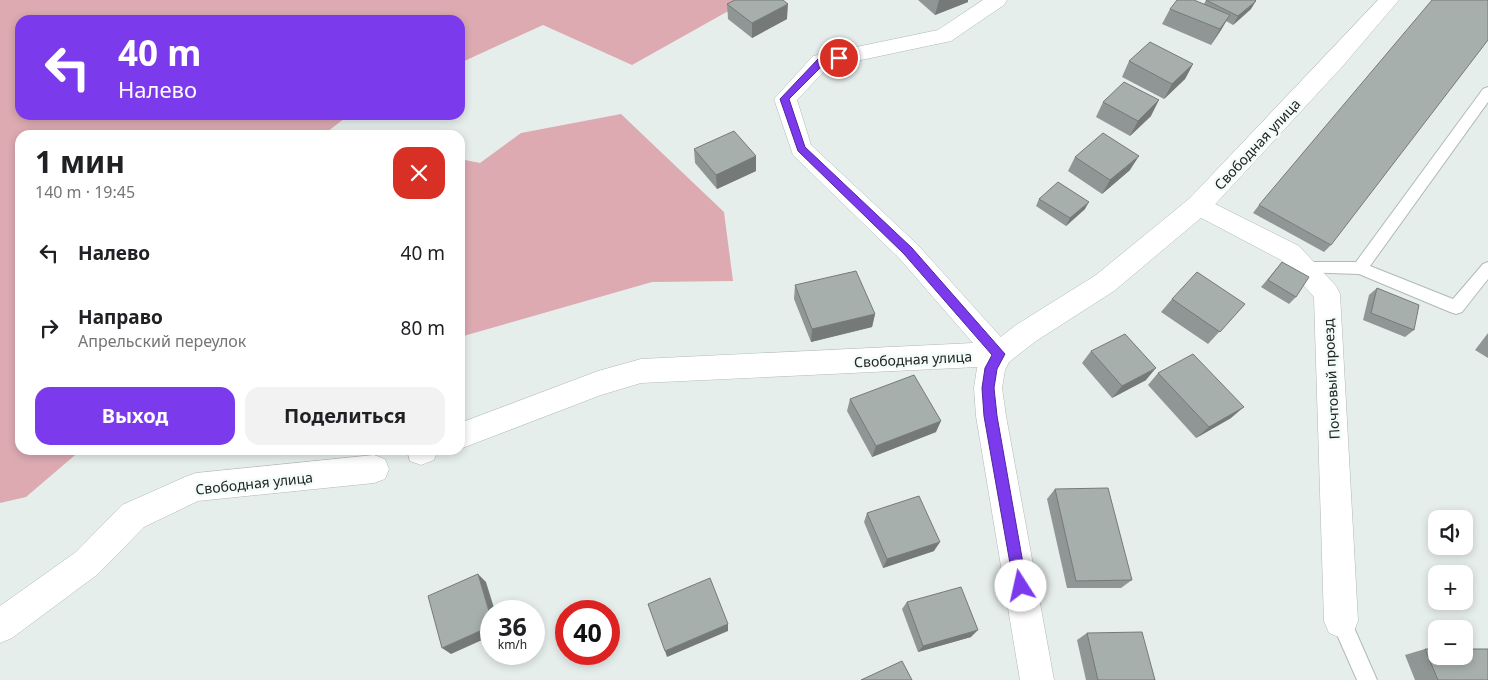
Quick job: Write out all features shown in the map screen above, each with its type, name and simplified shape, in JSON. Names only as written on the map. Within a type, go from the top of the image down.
[{"type":"street","points":[[997,0],[944,36],[821,61],[784,99],[801,149],[908,251],[999,354],[991,368],[988,388],[990,416],[1037,680]]},
{"type":"street","name":"Свободная улица","points":[[465,434],[598,383],[641,371],[999,354],[1026,333],[1105,283],[1199,205],[1333,63],[1389,0]]},
{"type":"street","name":"Почтовый проезд","points":[[1199,205],[1290,252],[1327,294],[1341,621]]},
{"type":"street","name":"Свободная улица","points":[[0,626],[87,563],[133,516],[196,487],[374,469]]},
{"type":"lane","points":[[1360,268],[1488,92]]},
{"type":"lane","points":[[1304,268],[1360,268],[1456,307],[1488,268]]},
{"type":"lane","points":[[1341,621],[1367,680]]},
{"type":"shaded area","points":[[0,0],[748,0],[632,65],[543,25],[465,61],[465,15],[15,15],[15,120],[342,120],[330,130],[15,130],[15,455],[75,455],[26,497],[0,503]]},
{"type":"shaded area","points":[[621,114],[724,212],[733,281],[652,282],[465,336],[465,160],[480,163],[521,133]]},
{"type":"building","points":[[735,0],[783,0],[788,4],[752,23],[727,4]]},
{"type":"building","points":[[1177,0],[1194,0],[1230,15],[1220,29],[1170,9]]},
{"type":"building","points":[[1206,0],[1255,0],[1256,1],[1238,16]]},
{"type":"building","points":[[1432,0],[1488,0],[1488,40],[1331,245],[1259,205]]},
{"type":"building","points":[[1150,42],[1193,64],[1172,84],[1129,61]]},
{"type":"building","points":[[1124,82],[1159,100],[1138,121],[1103,102]]},
{"type":"building","points":[[734,131],[756,156],[716,175],[694,149]]},
{"type":"building","points":[[1103,133],[1139,156],[1110,180],[1075,157]]},
{"type":"building","points":[[1058,182],[1089,202],[1070,218],[1039,199]]},
{"type":"building","points":[[1282,262],[1309,277],[1296,297],[1268,280]]},
{"type":"building","points":[[856,271],[875,314],[812,329],[795,285]]},
{"type":"building","points":[[1197,272],[1245,304],[1220,332],[1172,299]]},
{"type":"building","points":[[1377,288],[1419,305],[1414,330],[1371,313]]},
{"type":"building","points":[[1125,334],[1156,368],[1122,386],[1091,351]]},
{"type":"building","points":[[1193,354],[1244,407],[1209,427],[1158,373]]},
{"type":"building","points":[[914,375],[941,421],[876,446],[850,399]]},
{"type":"building","points":[[1108,488],[1132,580],[1076,581],[1055,489]]},
{"type":"building","points":[[919,496],[940,542],[887,559],[867,513]]},
{"type":"building","points":[[478,574],[486,600],[480,600],[480,631],[442,648],[428,596]]},
{"type":"building","points":[[710,578],[728,624],[665,651],[648,604]]},
{"type":"building","points":[[961,587],[978,630],[923,646],[907,602]]},
{"type":"building","points":[[1142,632],[1155,680],[1098,680],[1087,633]]},
{"type":"building","points":[[1473,649],[1488,649],[1488,680],[1438,680],[1432,665],[1473,665]]},
{"type":"building","points":[[902,661],[912,680],[861,680]]},
{"type":"route","points":[[839,58],[821,61],[784,99],[801,149],[908,251],[999,354],[991,368],[988,388],[990,416],[1021,586]]}]
